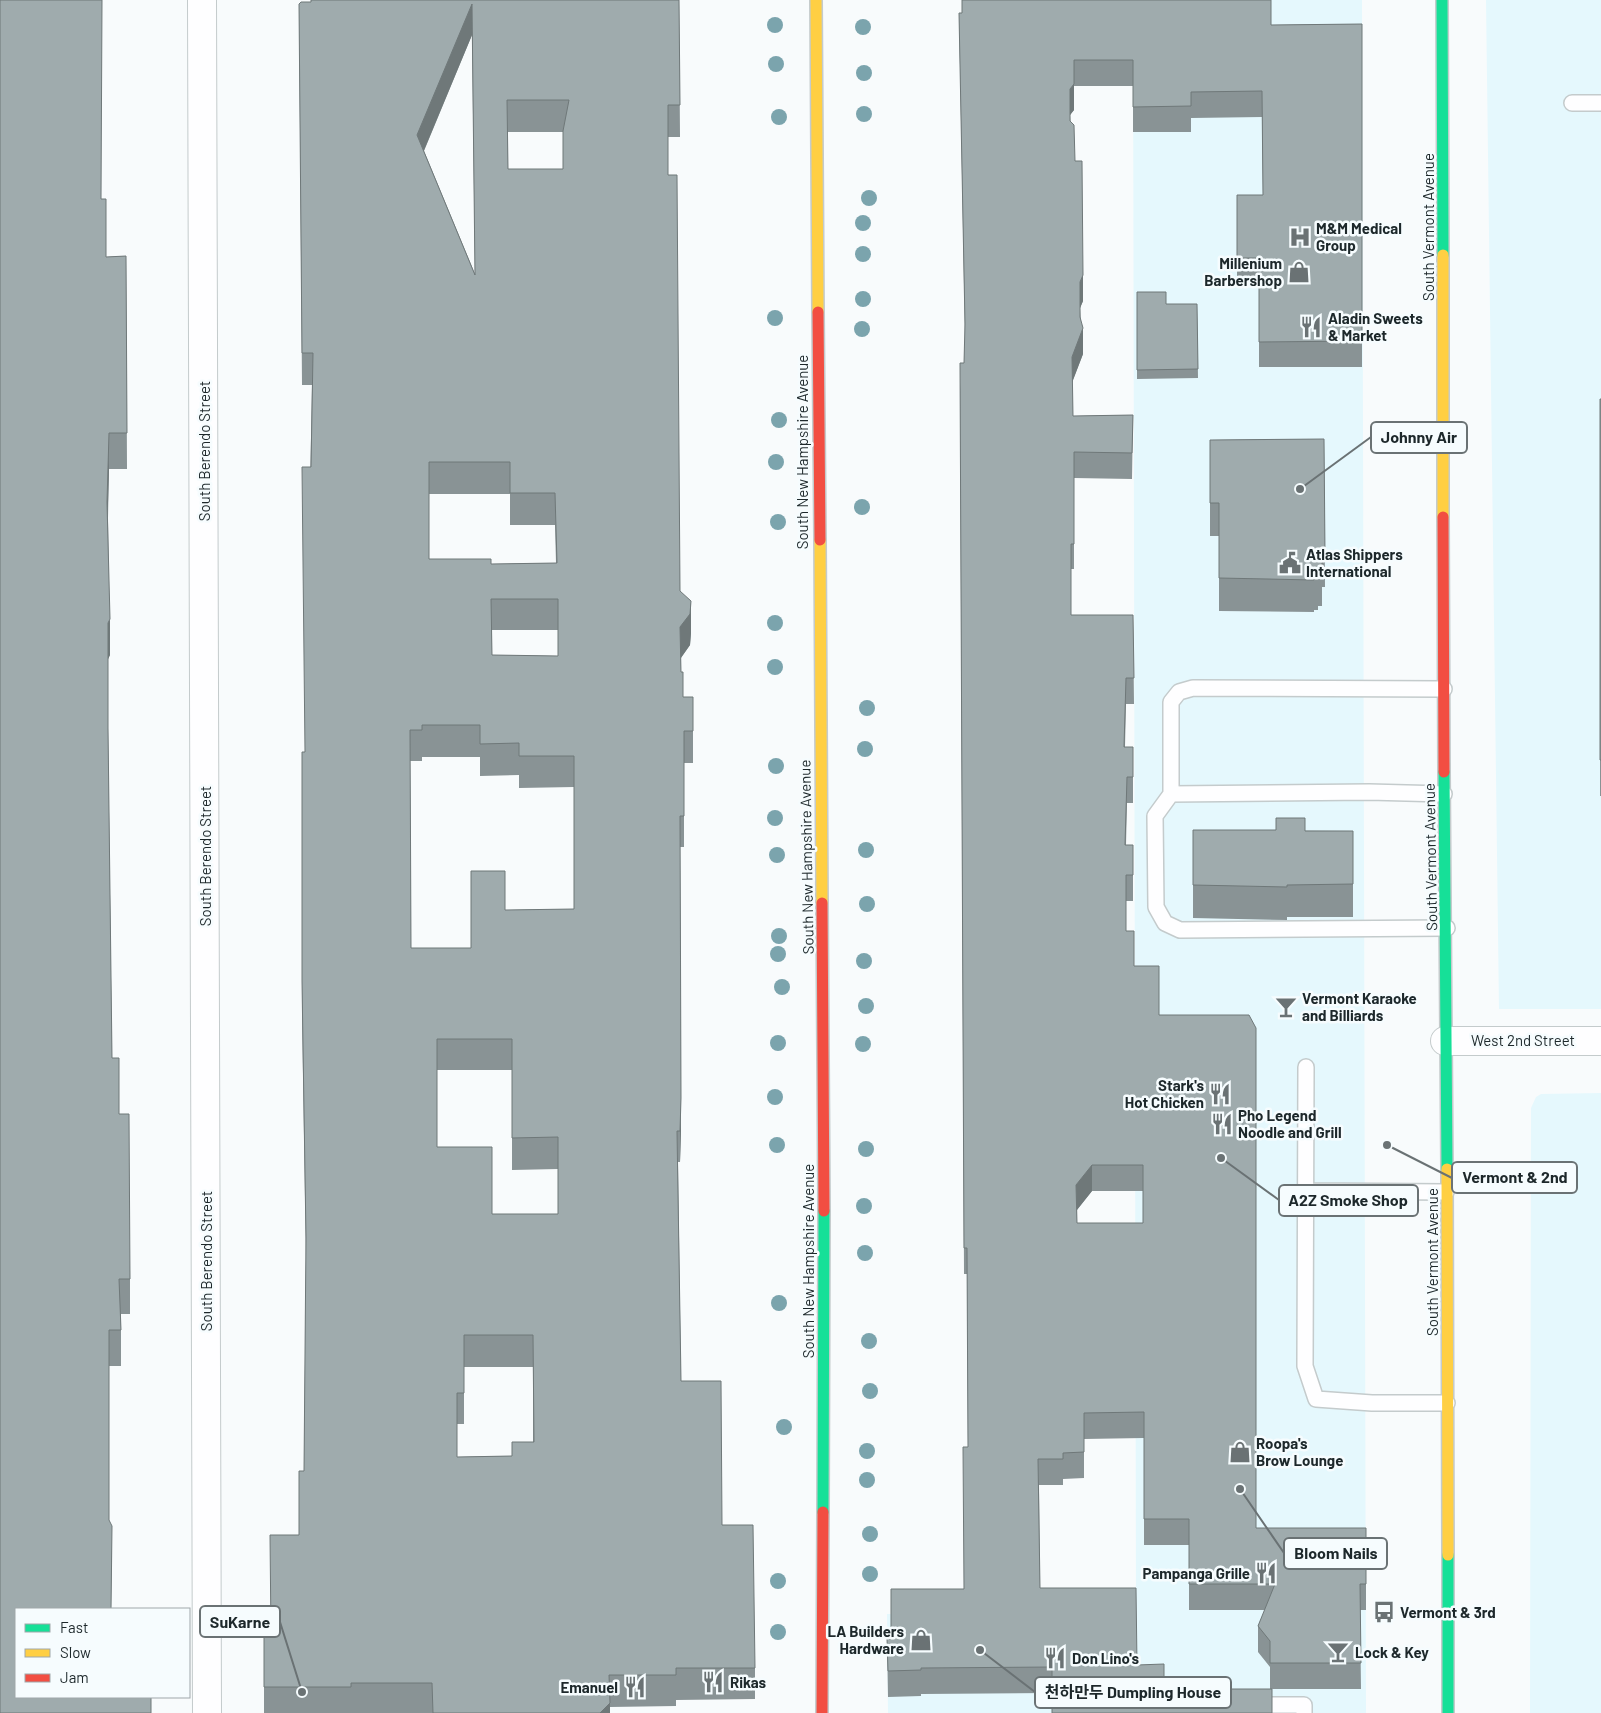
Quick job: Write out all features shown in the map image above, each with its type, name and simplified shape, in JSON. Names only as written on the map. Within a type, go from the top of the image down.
[{"type":"main road","name":"South New Hampshire Avenue","points":[[816,0],[824,1173],[822,1713]]},
{"type":"main road","name":"South Vermont Avenue","points":[[1442,0],[1444,794],[1447,928],[1445,1040],[1448,1713]]},
{"type":"street","name":"South Berendo Street","points":[[202,0],[207,1713]]},
{"type":"street","name":"West 2nd Street","points":[[1445,1040],[1601,1040]]},
{"type":"lane","points":[[1572,103],[1601,103]]},
{"type":"lane","points":[[1444,689],[1193,688],[1179,692],[1171,702],[1171,794],[1155,816],[1156,907],[1165,923],[1180,930],[1447,928]]},
{"type":"lane","points":[[1171,794],[1369,792],[1444,794]]},
{"type":"lane","points":[[1306,1067],[1305,1366],[1316,1399],[1372,1403],[1447,1403]]},
{"type":"lane","points":[[1306,1191],[1446,1192]]},
{"type":"lane","points":[[1234,1705],[1304,1705],[1304,1713]]},
{"type":"shaded area","points":[[1133,0],[1362,0],[1366,1713],[888,1713],[887,1614],[1136,1614]]},
{"type":"shaded area","points":[[1486,0],[1601,0],[1601,1009],[1499,1009]]},
{"type":"shaded area","points":[[1601,1093],[1601,1713],[1530,1713],[1531,1108],[1536,1097],[1541,1094]]},
{"type":"building","points":[[0,0],[102,0],[101,199],[106,199],[106,257],[126,256],[127,433],[109,433],[107,502],[110,619],[108,623],[108,728],[112,1058],[119,1058],[119,1114],[129,1114],[130,1279],[119,1279],[121,1330],[109,1330],[109,1520],[112,1526],[111,1608],[15,1608],[15,1698],[151,1698],[151,1713],[0,1713]]},
{"type":"building","points":[[311,0],[679,0],[680,105],[668,105],[668,175],[677,175],[680,591],[691,601],[690,614],[680,627],[681,672],[683,672],[683,697],[693,697],[693,731],[684,731],[684,816],[680,816],[681,1098],[680,1131],[677,1131],[681,1381],[721,1381],[722,1525],[753,1525],[755,1668],[676,1668],[676,1675],[609,1675],[610,1703],[600,1713],[433,1713],[432,1683],[351,1683],[351,1687],[264,1687],[264,1634],[271,1634],[270,1535],[299,1535],[299,1471],[304,1471],[306,1238],[302,981],[302,752],[305,752],[302,467],[311,467],[313,353],[302,353],[299,4],[301,2],[311,2]],"holes":[[[472,4],[475,275],[417,135]],[[507,100],[569,100],[563,131],[563,169],[508,169]],[[429,462],[510,462],[510,493],[555,493],[557,563],[491,564],[491,559],[429,559]],[[491,599],[558,599],[558,656],[492,655]],[[422,725],[480,725],[480,744],[519,743],[519,756],[574,756],[574,909],[505,910],[505,871],[471,871],[471,948],[411,948],[410,730],[422,730]],[[437,1039],[512,1039],[512,1138],[558,1137],[558,1214],[492,1214],[492,1147],[437,1147]],[[464,1335],[533,1335],[534,1442],[512,1442],[512,1456],[457,1457],[457,1393],[464,1393]]]},
{"type":"building","points":[[962,0],[1271,0],[1271,25],[1362,24],[1362,341],[1259,342],[1259,258],[1237,258],[1237,195],[1263,195],[1262,91],[1191,92],[1191,106],[1133,107],[1133,60],[1074,60],[1074,84],[1070,89],[1070,121],[1074,125],[1075,161],[1082,161],[1083,275],[1080,282],[1080,317],[1083,328],[1072,357],[1073,416],[1133,415],[1132,453],[1074,452],[1074,544],[1071,544],[1071,615],[1133,615],[1134,678],[1126,678],[1124,747],[1133,747],[1133,777],[1127,777],[1125,845],[1133,845],[1133,875],[1126,875],[1126,931],[1134,931],[1134,966],[1159,966],[1159,1015],[1249,1015],[1256,1028],[1256,1528],[1366,1528],[1366,1584],[1360,1584],[1361,1663],[1270,1663],[1270,1641],[1258,1626],[1275,1584],[1189,1584],[1189,1519],[1144,1519],[1144,1412],[1084,1413],[1084,1452],[1063,1453],[1063,1459],[1038,1459],[1040,1588],[1136,1588],[1137,1665],[1164,1664],[1164,1685],[1175,1685],[1176,1692],[1184,1696],[1189,1695],[1193,1689],[1272,1689],[1272,1713],[1052,1713],[1052,1667],[921,1668],[921,1670],[888,1671],[887,1639],[891,1639],[891,1589],[964,1589],[963,1447],[968,1447],[967,1248],[964,1248],[960,363],[964,363],[965,324],[959,13],[962,13]],"holes":[[[1092,1165],[1143,1165],[1143,1223],[1077,1223],[1076,1185]]]},
{"type":"building","points":[[1137,292],[1166,292],[1166,304],[1197,304],[1198,369],[1137,370]]},
{"type":"building","points":[[1601,399],[1601,760],[1600,760]]},
{"type":"building","points":[[1324,439],[1325,554],[1322,554],[1322,573],[1318,573],[1318,577],[1314,577],[1314,580],[1219,578],[1219,503],[1210,503],[1210,440]]},
{"type":"building","points":[[1276,818],[1305,818],[1305,831],[1353,831],[1353,884],[1287,885],[1287,887],[1193,885],[1193,830],[1276,830]]},
{"type":"traffic: fast","points":[[1442,0],[1443,255]]},
{"type":"traffic: fast","points":[[1444,772],[1447,1169]]},
{"type":"traffic: fast","points":[[823,1512],[824,1211]]},
{"type":"traffic: fast","points":[[1448,1555],[1448,1713]]},
{"type":"traffic: slow","points":[[816,0],[818,312]]},
{"type":"traffic: slow","points":[[1443,255],[1443,517]]},
{"type":"traffic: slow","points":[[820,540],[822,903]]},
{"type":"traffic: slow","points":[[1447,1169],[1448,1555]]},
{"type":"traffic: jam","points":[[818,312],[820,540]]},
{"type":"traffic: jam","points":[[1443,517],[1444,772]]},
{"type":"traffic: jam","points":[[822,903],[824,1211]]},
{"type":"traffic: jam","points":[[822,1713],[823,1512]]},
{"type":"place","name":"M&M Medical Group","points":[[1300,237]]},
{"type":"place","name":"Millenium Barbershop","points":[[1299,272]]},
{"type":"place","name":"Aladin Sweets & Market","points":[[1311,327]]},
{"type":"place","name":"Johnny Air","points":[[1300,489]]},
{"type":"place","name":"Atlas Shippers International","points":[[1290,563]]},
{"type":"place","name":"Vermont Karaoke and Billiards","points":[[1286,1007]]},
{"type":"place","name":"Stark's Hot Chicken","points":[[1220,1094]]},
{"type":"place","name":"Pho Legend Noodle and Grill","points":[[1222,1124]]},
{"type":"place","name":"Vermont & 2nd","points":[[1387,1145]]},
{"type":"place","name":"A2Z Smoke Shop","points":[[1221,1158]]},
{"type":"place","name":"Roopa's Brow Lounge","points":[[1240,1452]]},
{"type":"place","name":"Bloom Nails","points":[[1240,1489]]},
{"type":"place","name":"Pampanga Grille","points":[[1266,1573]]},
{"type":"place","name":"Vermont & 3rd","points":[[1384,1612]]},
{"type":"place","name":"LA Builders Hardware","points":[[921,1640]]},
{"type":"place","name":"천하만두 Dumpling House","points":[[980,1650]]},
{"type":"place","name":"Lock & Key","points":[[1338,1652]]},
{"type":"place","name":"Don Lino's","points":[[1055,1658]]},
{"type":"place","name":"Rikas","points":[[713,1682]]},
{"type":"place","name":"Emanuel","points":[[635,1687]]},
{"type":"place","name":"SuKarne","points":[[302,1692]]}]
